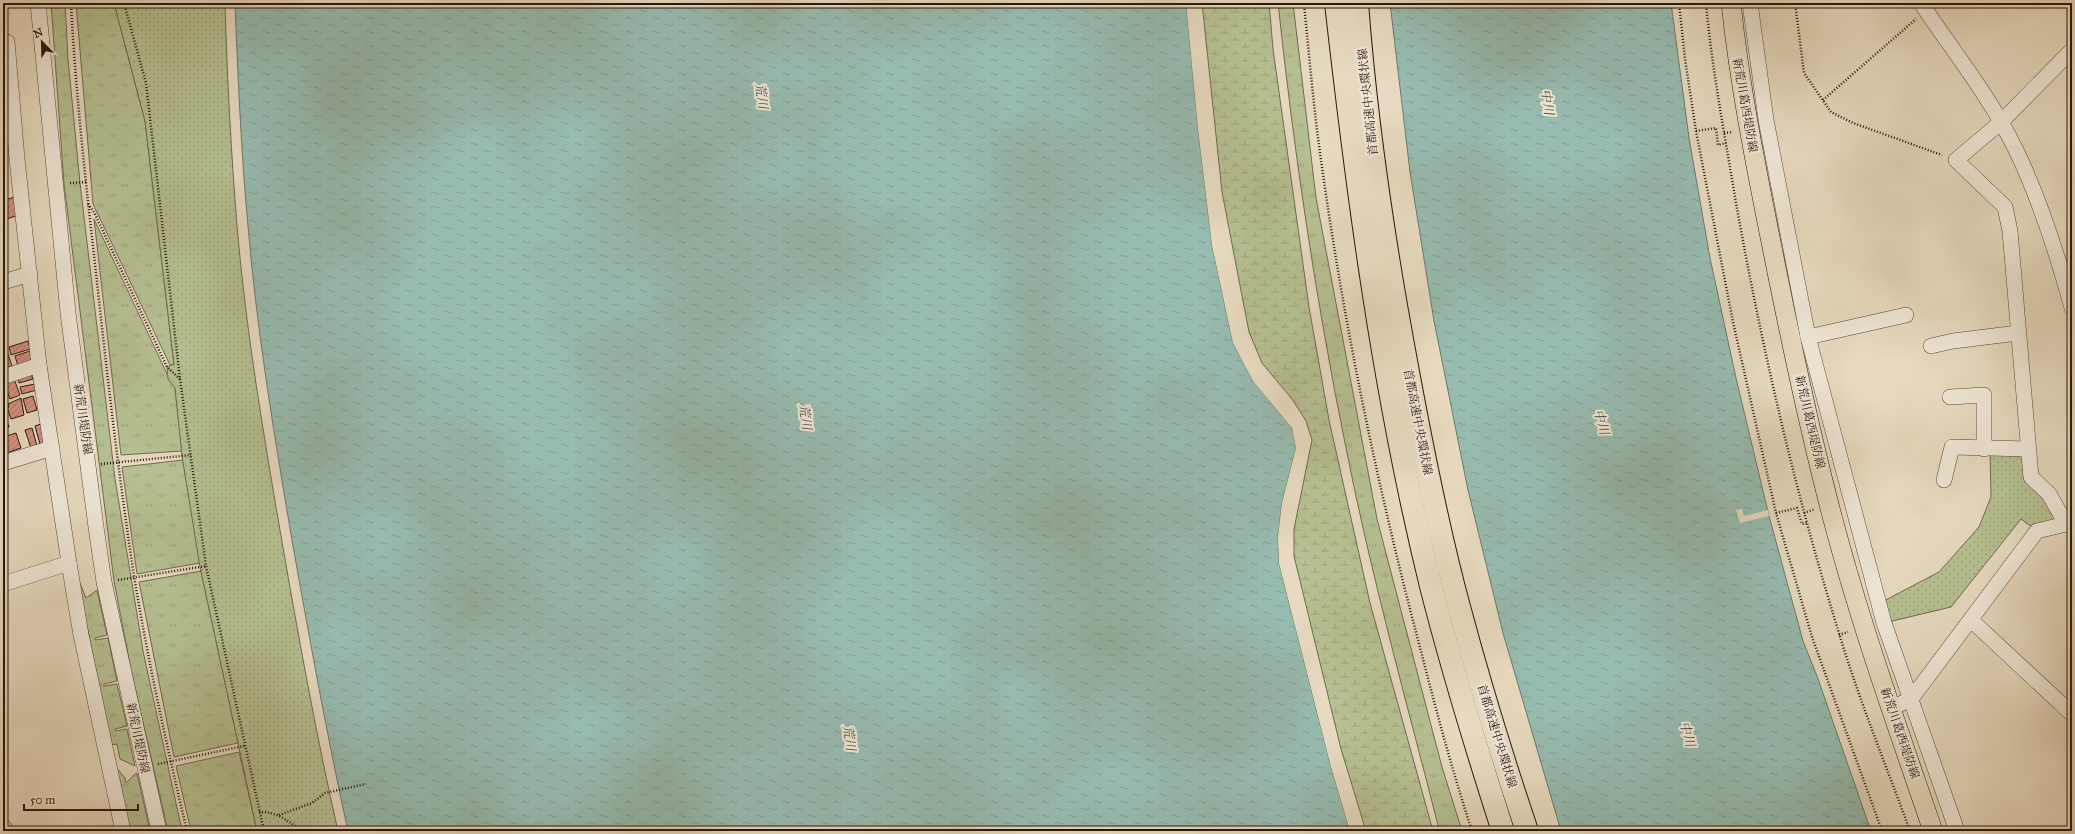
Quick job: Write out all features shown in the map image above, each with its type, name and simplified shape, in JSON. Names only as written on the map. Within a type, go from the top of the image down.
[{"type":"highway","name":"首都高速中央環状線","points":[[1336,3],[1350,128],[1370,267],[1412,500],[1432,587],[1462,696],[1504,831]]},
{"type":"highway","name":"首都高速中央環状線","points":[[1357,3],[1369,116],[1382,216],[1415,411],[1458,605],[1485,701],[1527,831]]},
{"type":"main road","name":"新荒川葛西堤防線","points":[[1731,3],[1737,61],[1750,136],[1787,325],[1829,504],[1844,561],[1891,708],[1933,831]]},
{"type":"street","name":"新荒川堤防線","points":[[38,3],[68,313],[98,543],[116,640],[159,831]]},
{"type":"street","points":[[1750,3],[1769,135],[1808,337],[1884,623],[1957,831]]},
{"type":"street","points":[[1924,7],[2001,122],[2031,182],[2054,243],[2072,308]]},
{"type":"street","points":[[3,41],[8,42],[7,78],[10,160],[30,274],[40,365],[69,563],[84,649],[123,831]]},
{"type":"street","points":[[1891,708],[1910,700],[2037,531],[2069,525],[2049,494],[2031,477],[2010,231],[2005,207],[1956,160],[2001,122],[2072,50]]},
{"type":"street","points":[[1737,61],[1747,58],[1756,52]]},
{"type":"street","points":[[3,282],[30,274]]},
{"type":"street","points":[[1808,337],[1906,315]]},
{"type":"street","points":[[1931,346],[1953,341],[2018,333]]},
{"type":"street","points":[[3,377],[40,365]]},
{"type":"street","points":[[1950,397],[1984,395],[1984,449]]},
{"type":"street","points":[[1944,480],[1952,447],[2028,449]]},
{"type":"street","points":[[3,463],[52,448]]},
{"type":"street","points":[[3,584],[69,563]]},
{"type":"street","points":[[1970,620],[2072,714]]},
{"type":"path","points":[[71,3],[73,56],[117,461],[135,578],[170,761],[186,831]]},
{"type":"path","points":[[124,3],[146,84],[180,379],[206,566],[244,746],[264,831]]},
{"type":"path","points":[[1304,3],[1317,130],[1352,348],[1372,454],[1400,576],[1452,771],[1472,831]]},
{"type":"path","points":[[1679,3],[1696,131],[1733,322],[1776,513],[1812,637],[1882,831]]},
{"type":"path","points":[[1795,3],[1804,73],[1831,112],[1853,123],[1956,160]]},
{"type":"path","points":[[1822,100],[1924,7]]},
{"type":"path","points":[[1696,131],[1716,128],[1718,145],[1726,143]]},
{"type":"path","points":[[64,184],[86,182]]},
{"type":"path","points":[[88,204],[94,212],[167,367],[180,379]]},
{"type":"path","points":[[99,464],[117,461],[122,462],[190,455]]},
{"type":"path","points":[[1776,513],[1797,508],[1802,524],[1807,523]]},
{"type":"path","points":[[114,581],[206,566]]},
{"type":"path","points":[[170,761],[244,746]]},
{"type":"path","points":[[278,815],[312,803],[325,793],[366,784]]},
{"type":"path","points":[[259,812],[268,811],[278,815],[301,831]]},
{"type":"green space","points":[[51,3],[65,3],[68,59],[80,183],[115,479],[143,651],[182,831],[168,831],[131,670],[114,581],[64,184]]},
{"type":"green space","points":[[76,3],[114,3],[145,121],[174,365],[170,365],[93,204]]},
{"type":"green space","points":[[114,3],[225,3],[231,142],[237,226],[250,345],[295,615],[315,723],[338,831],[257,831],[200,567],[182,456],[175,388],[168,379],[167,367],[174,364],[145,121]]},
{"type":"green space","points":[[1202,3],[1269,3],[1273,49],[1309,307],[1329,420],[1370,603],[1433,831],[1366,831],[1341,749],[1294,556],[1294,529],[1312,440],[1306,421],[1292,399],[1262,363],[1249,332],[1222,192]]},
{"type":"green space","points":[[1278,3],[1293,3],[1316,198],[1377,519],[1442,767],[1462,831],[1441,831],[1438,825],[1366,543],[1325,338],[1291,115]]},
{"type":"green space","points":[[94,219],[175,388],[182,451],[121,455]]},
{"type":"green space","points":[[1990,449],[2028,449],[2031,477],[2066,524],[2037,531],[2021,519],[1951,607],[1884,623],[1878,604],[1939,572],[1979,527],[1991,497]]},
{"type":"green space","points":[[183,460],[200,563],[137,574],[122,467]]},
{"type":"green space","points":[[201,571],[238,743],[174,757],[139,582]]},
{"type":"green space","points":[[77,576],[86,598],[97,590],[107,635],[95,638],[95,640],[108,638],[117,681],[104,684],[104,686],[117,684],[127,726],[115,729],[115,731],[127,729],[135,766],[120,759],[117,744],[111,745]]},
{"type":"green space","points":[[239,752],[257,831],[191,831],[176,766]]},
{"type":"green space","points":[[116,767],[125,778],[126,783],[137,773],[150,831],[130,831]]},
{"type":"water","name":"荒川","points":[[235,3],[1186,3],[1198,129],[1212,245],[1233,343],[1253,381],[1292,428],[1294,437],[1296,448],[1282,503],[1278,537],[1279,563],[1331,767],[1350,831],[348,831],[312,653],[273,426],[261,346],[246,198],[240,114]]},
{"type":"water","name":"中川","points":[[1390,3],[1671,3],[1689,138],[1710,258],[1736,378],[1769,516],[1803,641],[1817,676],[1871,831],[1561,831],[1503,633],[1468,490],[1434,321],[1410,172]]},
{"type":"pier","points":[[1186,3],[1188,3],[1200,129],[1214,244],[1235,342],[1255,380],[1294,427],[1298,448],[1284,504],[1280,538],[1281,563],[1333,766],[1352,831],[1350,831],[1331,767],[1279,563],[1278,537],[1282,503],[1296,448],[1292,428],[1253,381],[1233,343],[1212,245],[1198,129]]},
{"type":"pier","points":[[1742,509],[1744,516],[1768,510],[1769,516],[1740,523],[1736,510]]},
{"type":"building","points":[[3,120],[5,120],[7,145],[3,146]]},
{"type":"building","points":[[14,197],[16,216],[3,220],[3,201]]},
{"type":"building","points":[[28,341],[30,349],[11,355],[9,347]]},
{"type":"building","points":[[6,348],[12,366],[3,369],[3,349]]},
{"type":"building","points":[[30,351],[32,356],[29,362],[18,366],[15,356]]},
{"type":"building","points":[[31,374],[33,379],[19,383],[18,377]]},
{"type":"building","points":[[14,379],[20,395],[10,399],[4,382]]},
{"type":"building","points":[[35,384],[37,390],[22,394],[20,387]]},
{"type":"building","points":[[33,396],[37,410],[27,413],[23,399]]},
{"type":"building","points":[[21,398],[24,415],[11,419],[7,408],[9,407],[8,404]]},
{"type":"building","points":[[3,409],[9,427],[3,429]]},
{"type":"building","points":[[41,424],[44,443],[40,444],[35,426]]},
{"type":"building","points":[[32,428],[37,446],[31,448],[25,430]]},
{"type":"building","points":[[16,433],[21,448],[3,454],[3,437]]}]
